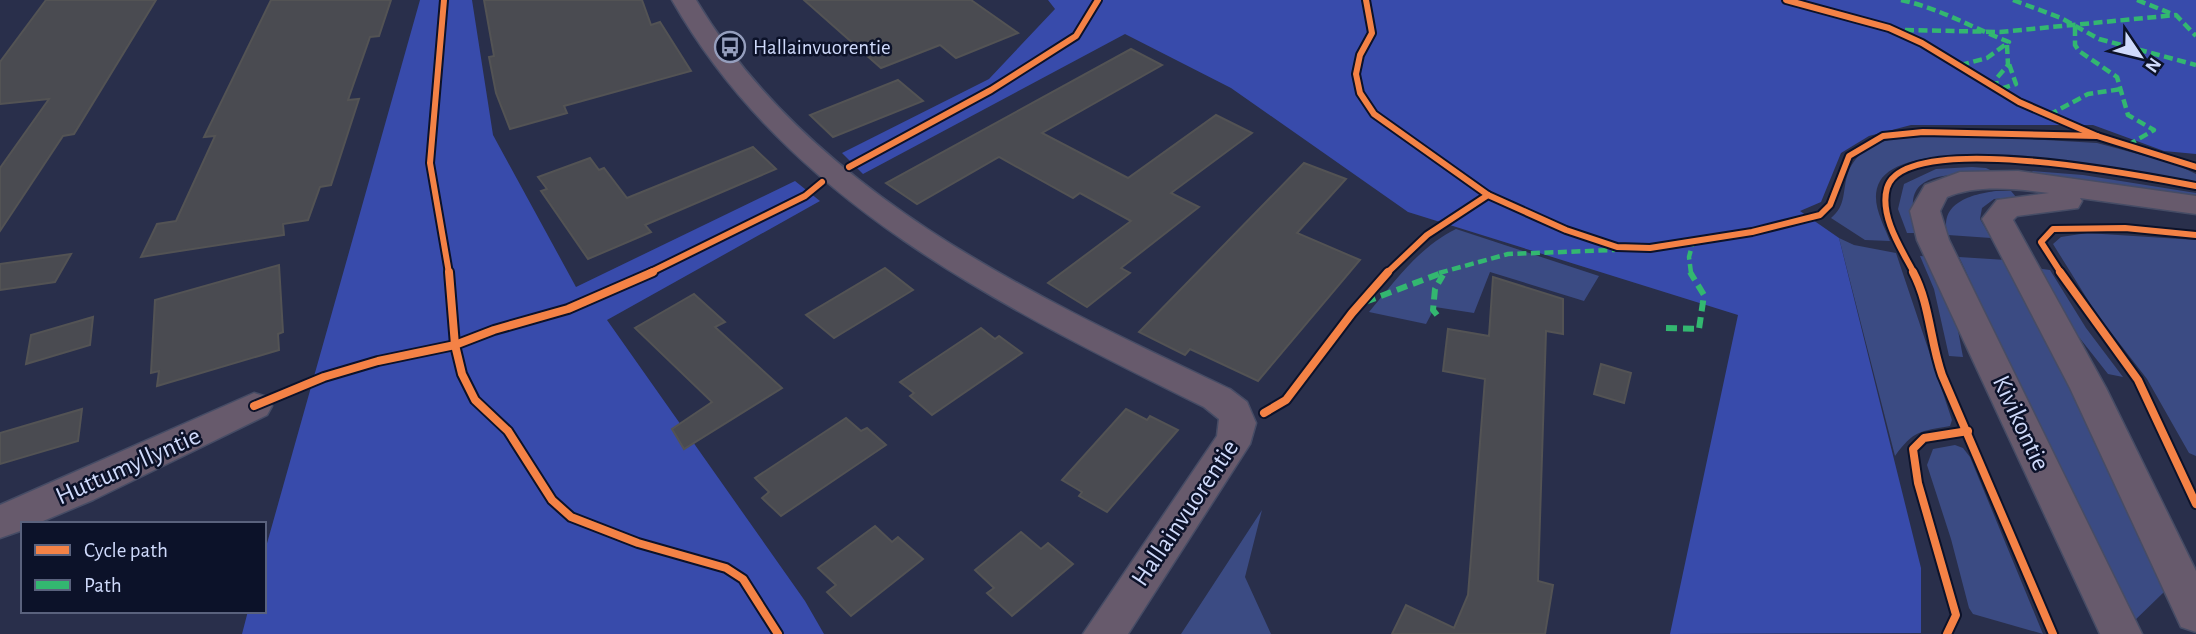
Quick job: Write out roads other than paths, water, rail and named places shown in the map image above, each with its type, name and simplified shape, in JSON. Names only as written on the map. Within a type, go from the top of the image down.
[{"type":"street","name":"Hallainvuorentie","points":[[684,0],[717,53],[765,108],[854,190],[986,278],[1059,320],[1217,398],[1235,411],[1240,420],[1236,437],[1104,634]]},
{"type":"street","name":"Kivikontie","points":[[2121,634],[1933,240],[1925,211],[1935,191],[1960,181],[2018,180],[2150,197]]},
{"type":"street","points":[[2196,205],[2150,197],[2033,202],[2008,207],[1997,219],[2088,388],[2196,614]]},
{"type":"street","name":"Huttumyllyntie","points":[[0,522],[79,489],[254,406]]},
{"type":"place","name":"Hallainvuorentie","points":[[730,47]]}]
